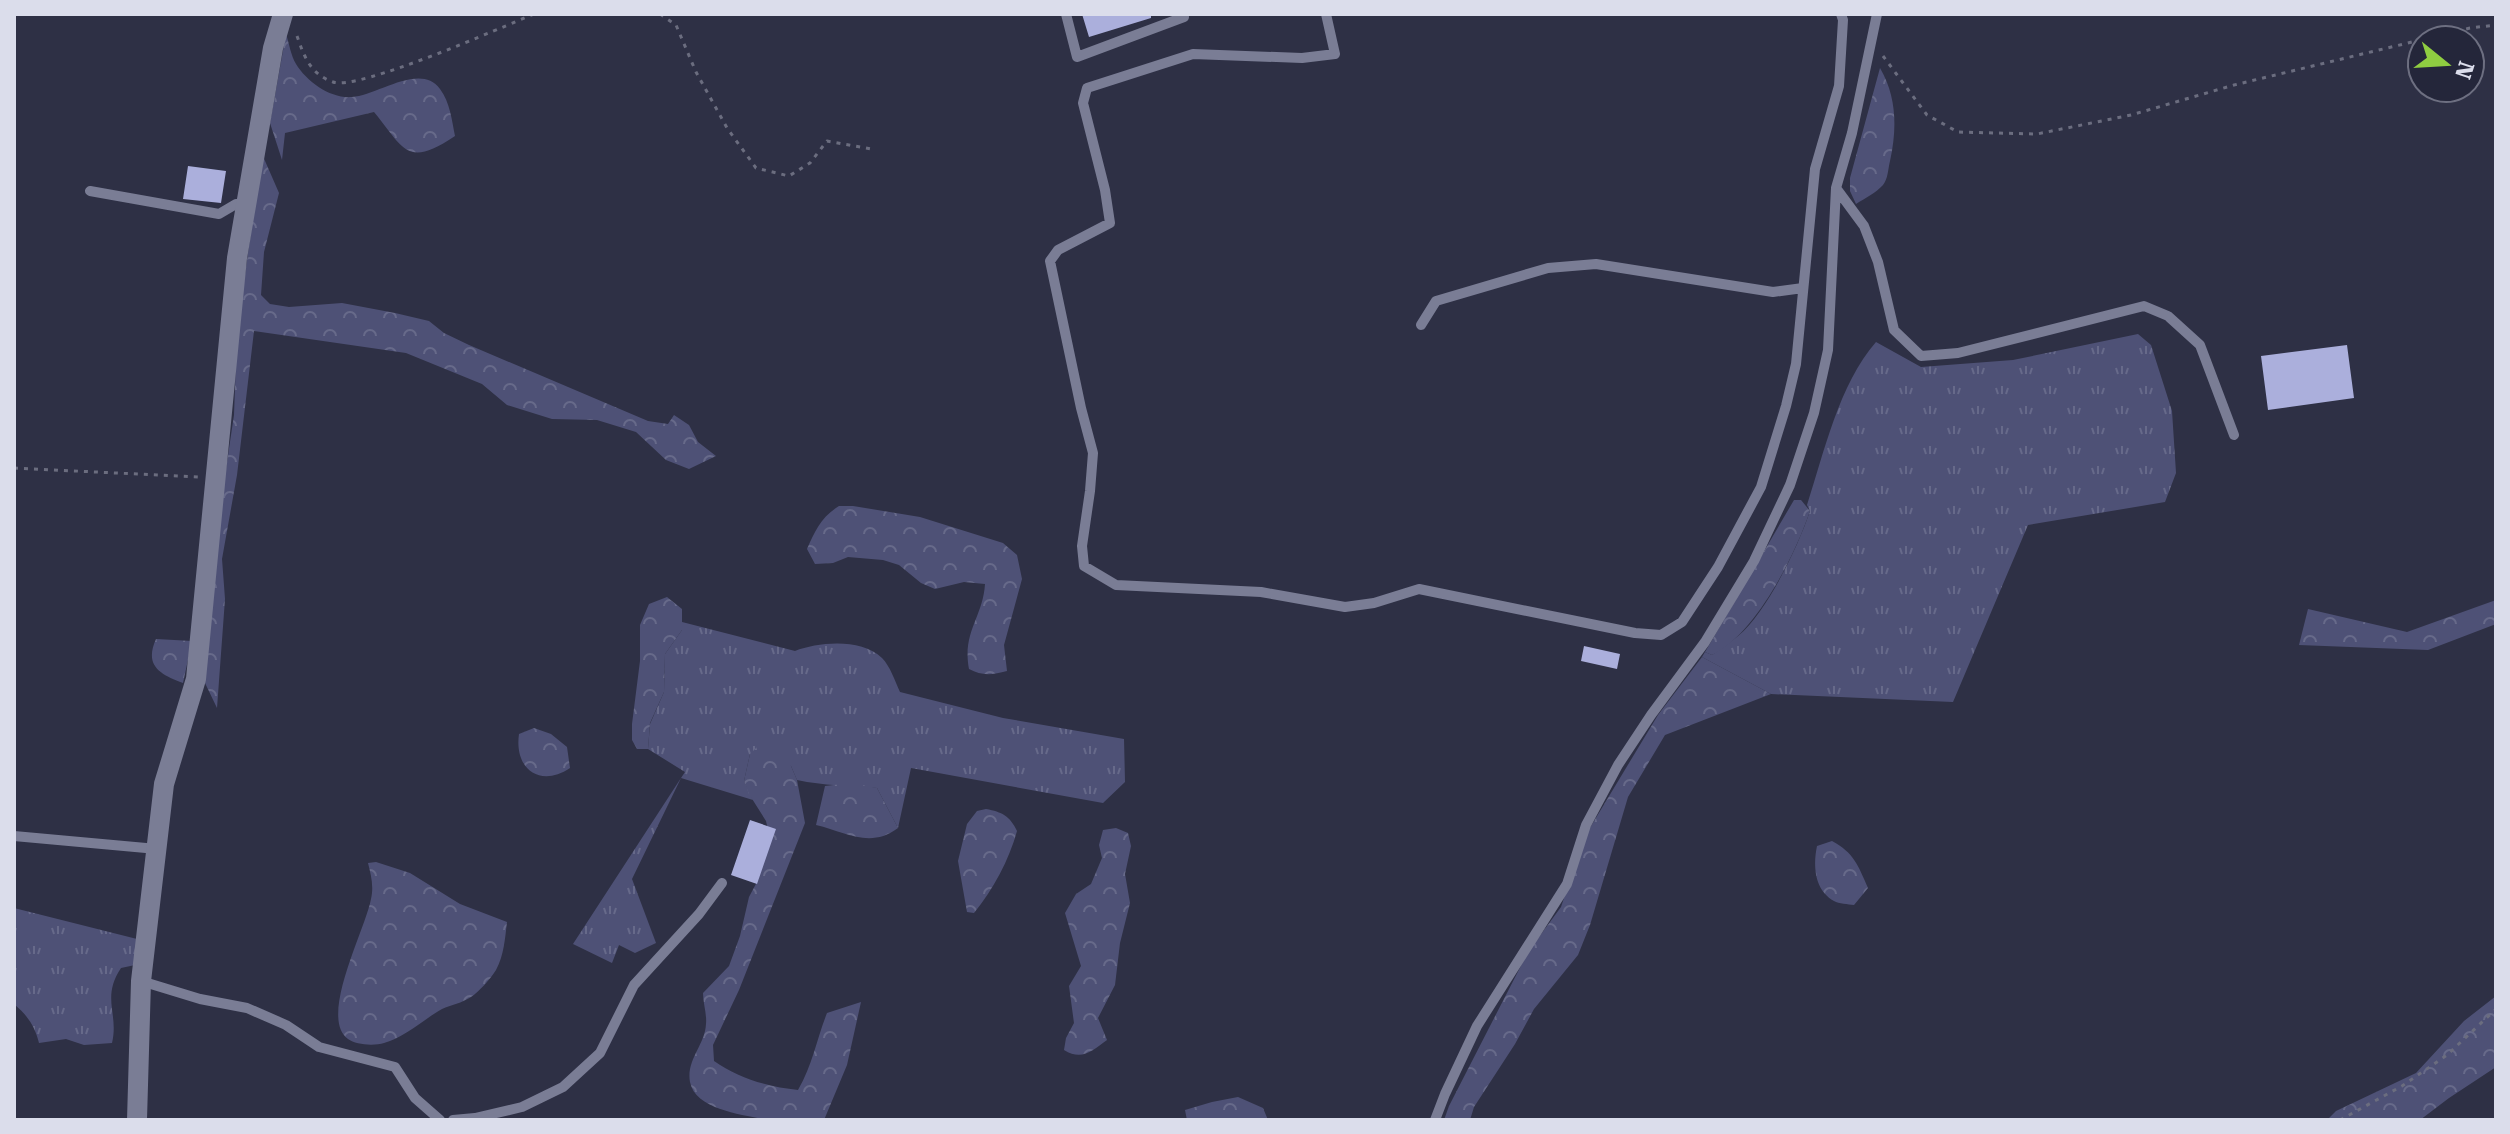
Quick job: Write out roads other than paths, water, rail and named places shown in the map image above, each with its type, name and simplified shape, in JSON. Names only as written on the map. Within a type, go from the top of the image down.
[{"type":"street","points":[[137,1120],[141,981],[164,784],[196,679],[237,258],[273,48],[288,21]]},
{"type":"lane","points":[[1066,14],[1077,57],[1184,17],[1183,14]]},
{"type":"lane","points":[[1326,14],[1335,54],[1302,58],[1193,54],[1087,88],[1083,103],[1110,223],[1058,250],[1050,261],[1093,453],[1082,546],[1084,566],[1116,585],[1261,592],[1345,607],[1374,603],[1419,589],[1635,633],[1661,635],[1682,622],[1718,567],[1761,487],[1786,406],[1796,364],[1815,169],[1839,86],[1841,14]]},
{"type":"lane","points":[[1435,1120],[1477,1026],[1567,884],[1586,825],[1618,765],[1705,642],[1754,561],[1790,485],[1814,413],[1828,350],[1836,188],[1852,133],[1877,14]]},
{"type":"lane","points":[[1836,188],[1864,226],[1878,262],[1894,330],[1921,356],[1958,353],[2144,306],[2168,316],[2200,345],[2234,435]]},
{"type":"lane","points":[[90,191],[219,214],[236,204],[245,206]]},
{"type":"lane","points":[[1421,325],[1436,301],[1548,268],[1596,264],[1773,292],[1803,288]]},
{"type":"lane","points":[[14,836],[157,849]]},
{"type":"lane","points":[[453,1120],[522,1107],[563,1087],[600,1053],[634,985],[699,914],[722,883]]},
{"type":"lane","points":[[141,981],[200,999],[247,1008],[286,1025],[319,1047],[395,1067],[415,1098],[440,1120]]}]
